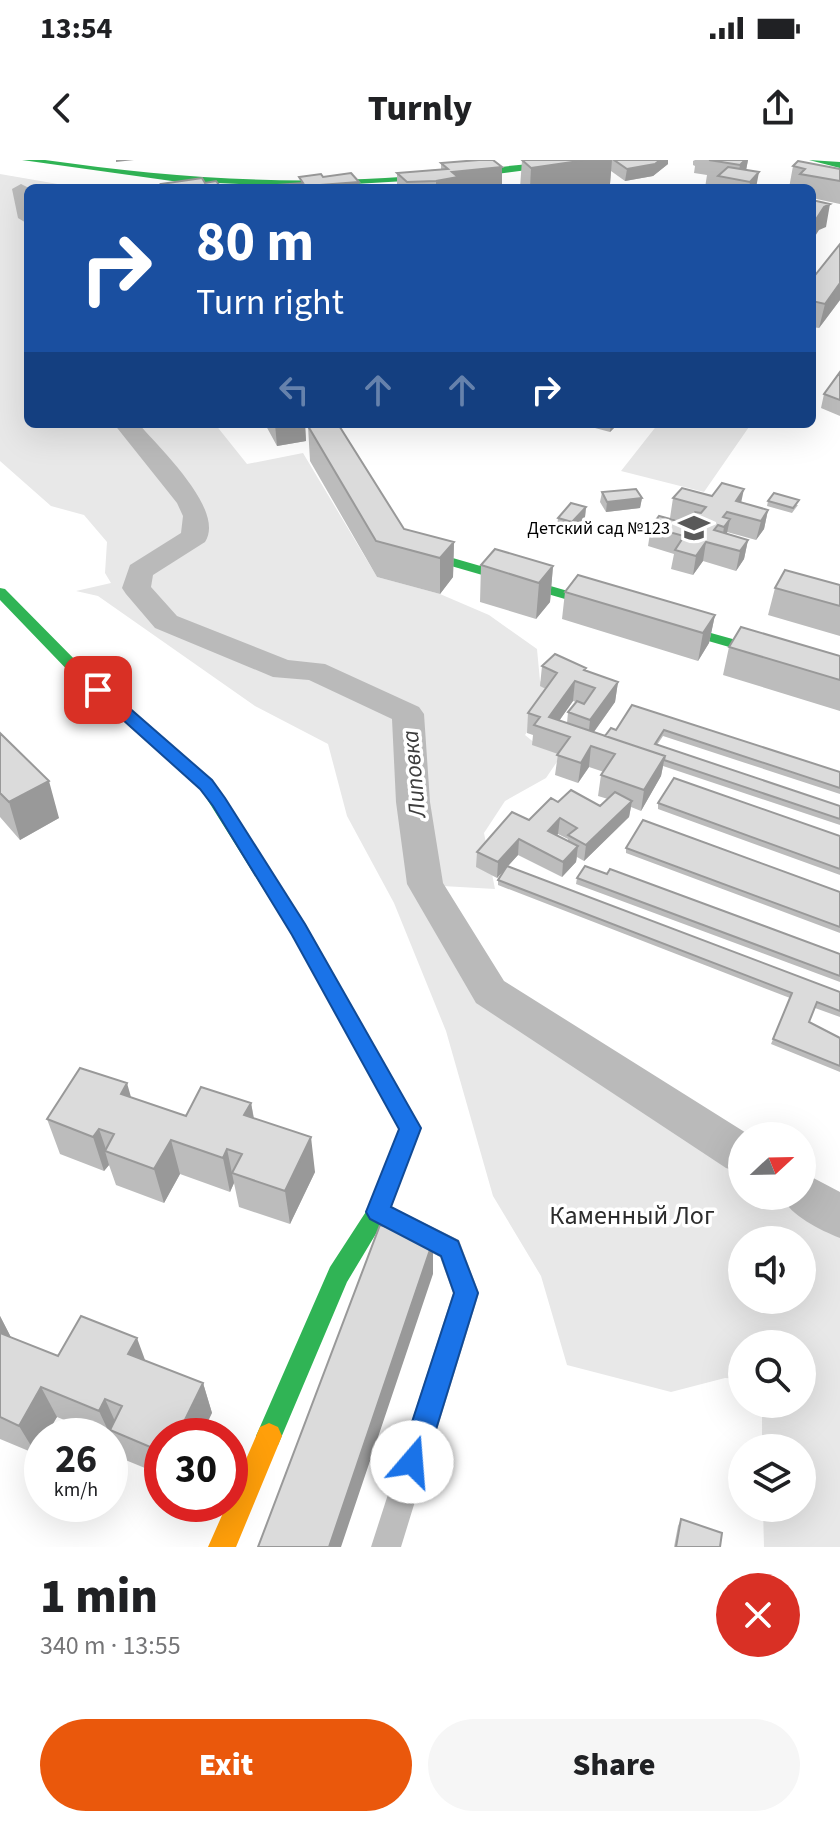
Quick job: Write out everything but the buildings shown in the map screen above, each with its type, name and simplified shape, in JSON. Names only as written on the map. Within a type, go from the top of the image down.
[{"type":"street","points":[[26,160],[110,173],[290,184],[420,180],[600,160]]},
{"type":"street","points":[[813,160],[840,165]]},
{"type":"street","points":[[401,536],[409,549],[448,563],[617,610]]},
{"type":"street","points":[[0,592],[82,676],[206,784],[291,917],[410,1128],[378,1212],[338,1275],[222,1547]]},
{"type":"street","points":[[662,623],[840,674]]},
{"type":"street","points":[[378,1212],[450,1249],[466,1293],[386,1547]]},
{"type":"green space","name":"Каменный Лог","points":[[0,174],[58,184],[24,184],[24,428],[218,428],[247,464],[303,453],[377,577],[440,594],[489,615],[537,649],[540,681],[555,690],[525,735],[536,744],[563,753],[546,778],[505,801],[484,833],[495,889],[425,885],[490,992],[728,1145],[728,1210],[816,1210],[816,1201],[840,1217],[840,1547],[764,1547],[763,1522],[816,1522],[816,1434],[762,1434],[762,1418],[816,1418],[816,1330],[728,1330],[728,1378],[671,1392],[567,1365],[541,1276],[493,1196],[446,1031],[394,903],[347,816],[328,744],[255,706],[98,596],[76,591],[111,583],[105,573],[107,542],[84,515],[51,506],[0,461]]},
{"type":"green space","points":[[655,428],[748,428],[704,492],[621,471]]},
{"type":"waterway","name":"Липовка","points":[[21,189],[24,201]]},
{"type":"waterway","name":"Липовка","points":[[129,428],[189,501],[196,516],[195,536],[140,571],[136,588],[166,622],[284,670],[314,671],[408,714],[413,802],[425,884],[490,992],[728,1145]]},
{"type":"waterway","name":"Липовка","points":[[816,1201],[840,1217]]},
{"type":"traffic: fast","points":[[26,160],[172,178],[261,184],[431,178],[600,160]]},
{"type":"traffic: fast","points":[[813,160],[840,165]]},
{"type":"traffic: fast","points":[[418,552],[601,605]]},
{"type":"traffic: fast","points":[[0,592],[82,676],[206,784],[299,930],[410,1128],[378,1212],[338,1275],[269,1436]]},
{"type":"traffic: fast","points":[[675,627],[840,674]]},
{"type":"traffic: slow","points":[[222,1547],[269,1436]]},
{"type":"place","name":"Детский сад №123","points":[[694,528]]},
{"type":"route","points":[[98,690],[206,784],[219,802],[299,930],[410,1128],[378,1212],[450,1249],[466,1293],[412,1462]]}]
